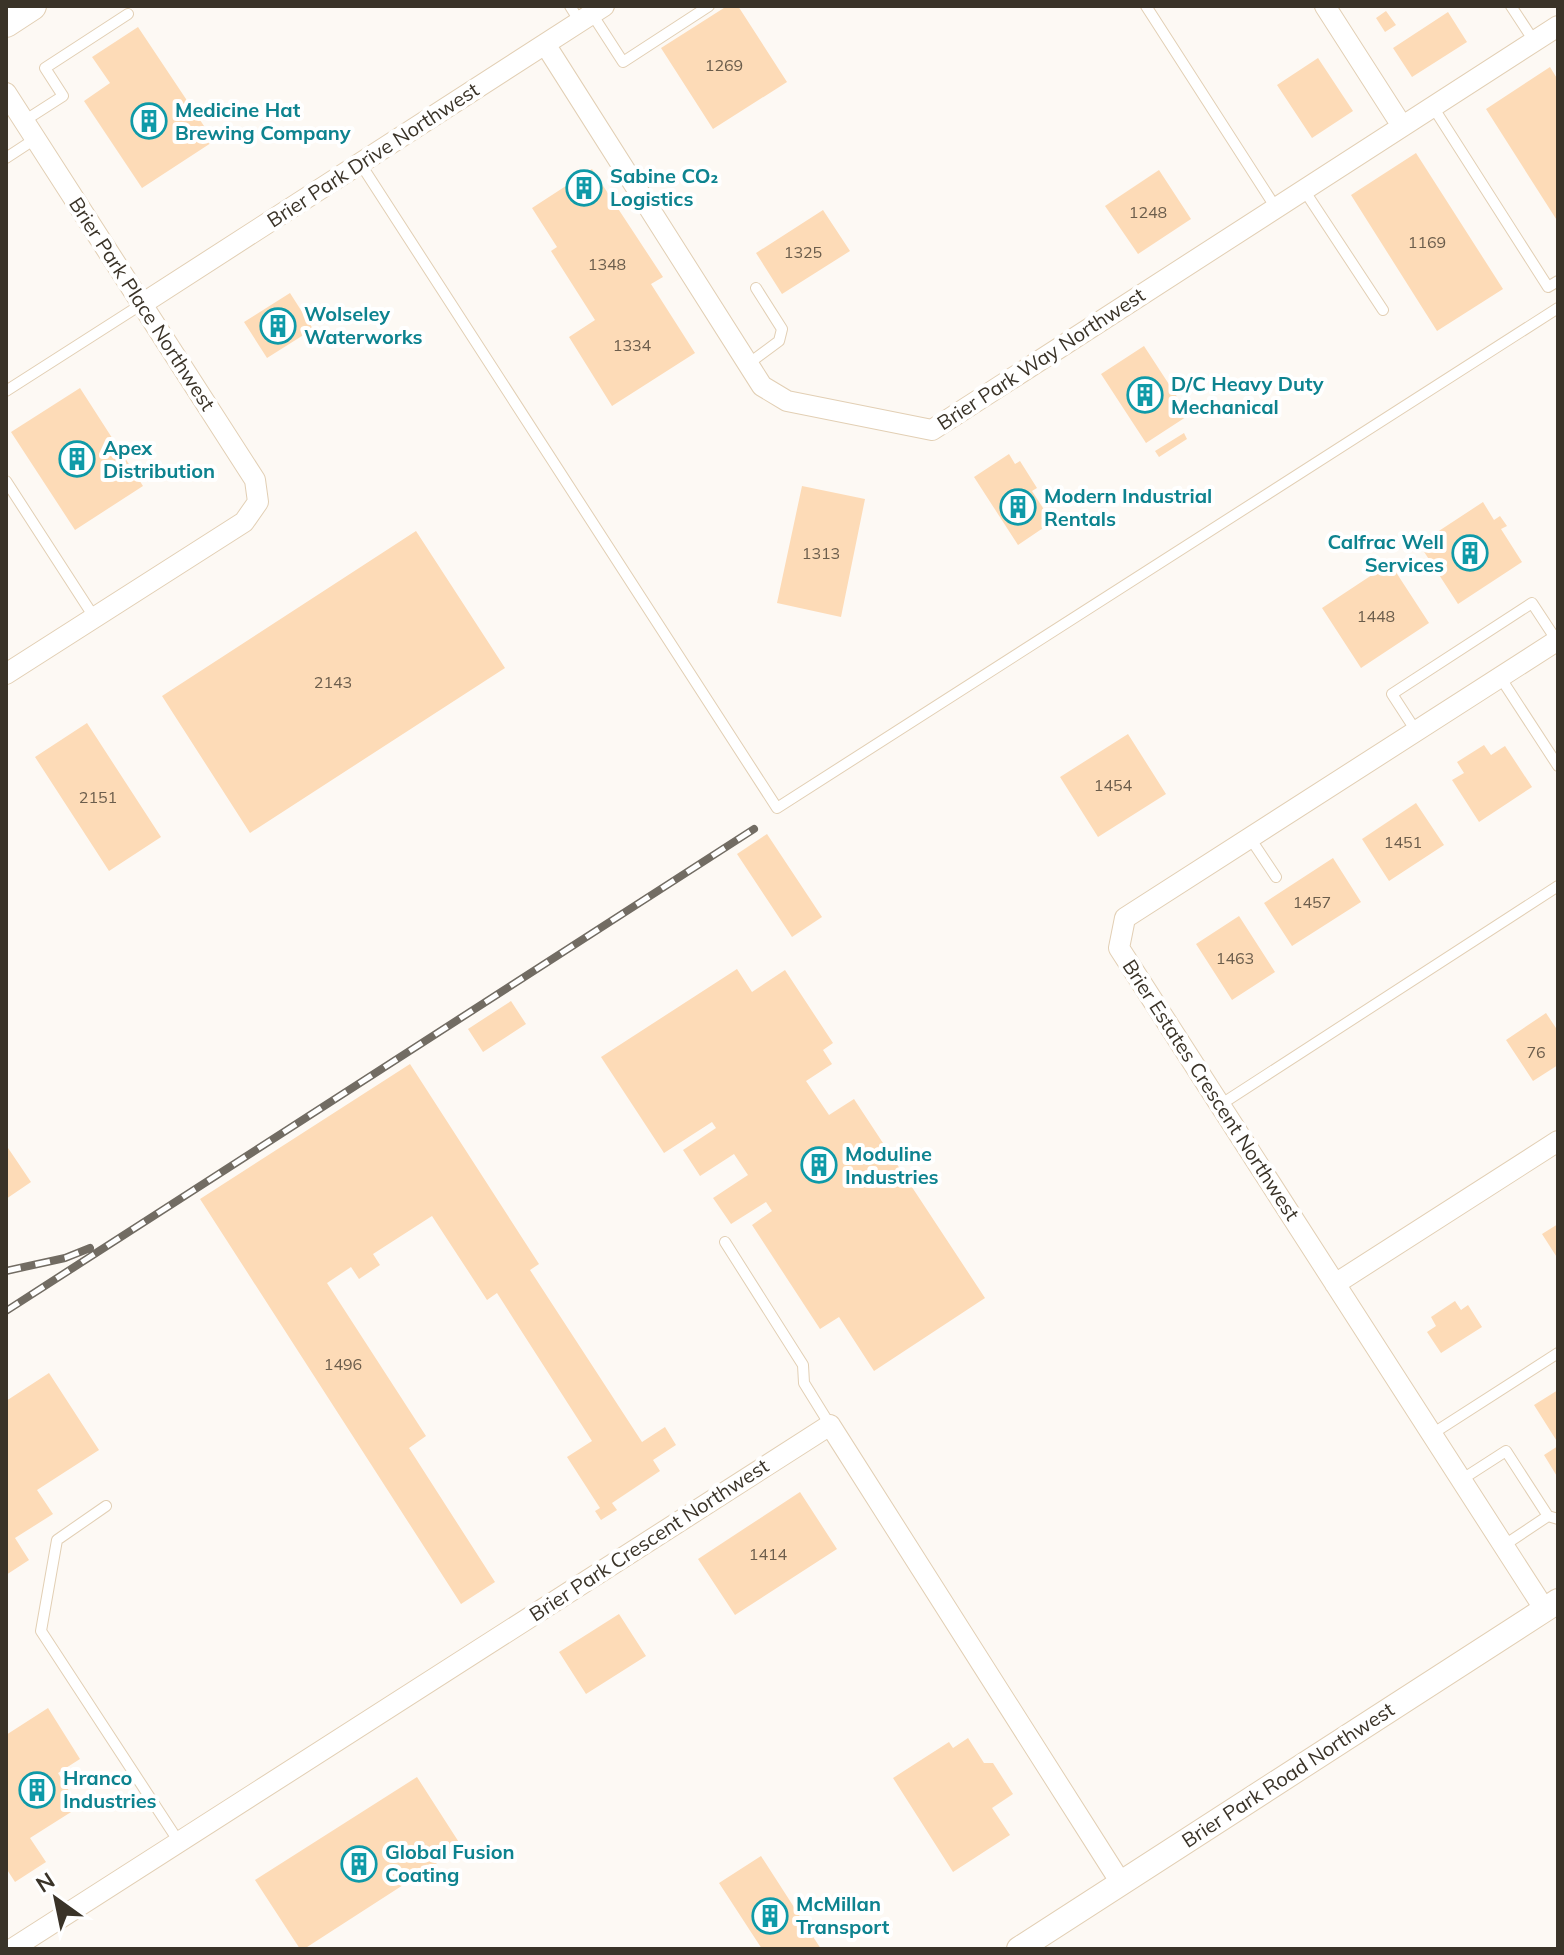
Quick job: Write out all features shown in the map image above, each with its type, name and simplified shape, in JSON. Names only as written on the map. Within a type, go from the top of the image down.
[{"type":"main road","points":[[6,23],[32,6]]},
{"type":"street","points":[[1325,6],[1402,126]]},
{"type":"street","name":"Brier Park Drive Northwest","points":[[142,304],[545,44],[590,11]]},
{"type":"street","name":"Brier Park Way Northwest","points":[[545,44],[762,386],[787,401],[932,430],[1558,26]]},
{"type":"street","name":"Brier Park Place Northwest","points":[[6,93],[255,480],[258,502],[244,522],[6,674]]},
{"type":"street","name":"Brier Estates Crescent Northwest","points":[[1551,1606],[1503,1546],[1119,948],[1125,918],[1558,641]]},
{"type":"street","points":[[1335,1284],[1558,1141]]},
{"type":"street","points":[[830,1425],[1121,1883]]},
{"type":"street","name":"Brier Park Crescent Northwest","points":[[12,1949],[830,1425]]},
{"type":"street","name":"Brier Park Road Northwest","points":[[1019,1949],[1551,1606]]},
{"type":"lane","points":[[590,11],[623,62],[709,6]]},
{"type":"lane","points":[[1146,6],[1276,208]]},
{"type":"lane","points":[[1511,6],[1534,41]]},
{"type":"lane","points":[[6,158],[63,96],[45,68],[128,14]]},
{"type":"lane","points":[[1433,107],[1548,287],[1558,281]]},
{"type":"lane","points":[[360,163],[777,808],[1558,308]]},
{"type":"lane","points":[[1304,190],[1383,310]]},
{"type":"lane","points":[[748,364],[779,341],[782,329],[756,288]]},
{"type":"lane","points":[[6,391],[142,304]]},
{"type":"lane","points":[[6,481],[94,617]]},
{"type":"lane","points":[[1416,731],[1392,694],[1532,603],[1558,641]]},
{"type":"lane","points":[[1500,677],[1558,766]]},
{"type":"lane","points":[[1250,838],[1276,877]]},
{"type":"lane","points":[[1220,1105],[1558,886]]},
{"type":"lane","points":[[725,1242],[803,1365],[804,1383],[830,1425]]},
{"type":"lane","points":[[1432,1434],[1558,1353]]},
{"type":"lane","points":[[1461,1480],[1506,1451],[1553,1518],[1503,1546]]},
{"type":"lane","points":[[106,1506],[57,1540],[41,1631],[179,1842]]},
{"type":"building","points":[[727,6],[738,6],[787,82],[713,129],[661,48]]},
{"type":"building","points":[[1386,11],[1396,25],[1385,32],[1376,18]]},
{"type":"building","points":[[1448,12],[1467,42],[1412,77],[1393,48]]},
{"type":"building","name":"Medicine Hat Brewing Company","points":[[138,27],[214,141],[142,188],[84,101],[110,83],[92,57]]},
{"type":"building","points":[[1318,58],[1353,111],[1312,138],[1277,85]]},
{"type":"building","points":[[1550,67],[1558,80],[1558,222],[1486,109]]},
{"type":"building","points":[[1416,153],[1503,289],[1437,331],[1351,195]]},
{"type":"building","points":[[592,169],[663,277],[651,284],[695,353],[612,406],[569,337],[595,320],[551,251],[557,247],[532,208]]},
{"type":"building","points":[[1159,170],[1191,219],[1138,254],[1105,206]]},
{"type":"building","points":[[823,210],[850,251],[782,294],[756,253]]},
{"type":"building","name":"Wolseley Waterworks","points":[[290,293],[313,329],[267,358],[244,322]]},
{"type":"building","name":"D/C Heavy Duty Mechanical","points":[[1144,346],[1189,415],[1146,443],[1101,374]]},
{"type":"building","name":"Apex Distribution","points":[[80,388],[143,486],[75,530],[11,432]]},
{"type":"building","points":[[1184,433],[1187,439],[1159,457],[1155,451]]},
{"type":"building","name":"Modern Industrial Rentals","points":[[1009,454],[1015,464],[1020,461],[1037,488],[1032,491],[1052,522],[1018,545],[974,477]]},
{"type":"building","points":[[802,486],[865,499],[841,617],[777,603]]},
{"type":"building","name":"Calfrac Well Services","points":[[1483,502],[1494,520],[1500,516],[1507,526],[1501,529],[1522,562],[1458,604],[1419,544]]},
{"type":"building","points":[[416,531],[505,668],[250,833],[162,696]]},
{"type":"building","points":[[1390,563],[1429,623],[1361,668],[1322,608]]},
{"type":"building","points":[[87,723],[161,837],[109,871],[35,757]]},
{"type":"building","points":[[1128,734],[1166,794],[1098,837],[1060,777]]},
{"type":"building","points":[[1484,745],[1491,755],[1505,746],[1532,787],[1479,822],[1452,780],[1464,773],[1457,762]]},
{"type":"building","points":[[1416,803],[1444,845],[1389,881],[1362,839]]},
{"type":"building","points":[[767,834],[822,917],[792,937],[737,854]]},
{"type":"building","points":[[1333,858],[1361,902],[1292,946],[1264,903]]},
{"type":"building","points":[[1239,916],[1275,972],[1232,1000],[1196,944]]},
{"type":"building","name":"Moduline Industries","points":[[737,969],[752,992],[785,970],[833,1043],[823,1050],[832,1064],[806,1081],[829,1115],[854,1099],[985,1298],[874,1371],[839,1317],[820,1329],[752,1225],[772,1211],[766,1202],[731,1224],[713,1198],[748,1175],[734,1154],[700,1176],[683,1150],[716,1128],[712,1122],[664,1153],[601,1057]]},
{"type":"building","points":[[511,1001],[526,1024],[483,1052],[468,1029]]},
{"type":"building","points":[[1546,1013],[1558,1031],[1558,1065],[1533,1081],[1506,1040]]},
{"type":"building","points":[[410,1064],[539,1264],[530,1270],[642,1442],[665,1427],[676,1445],[653,1460],[660,1471],[612,1503],[617,1510],[601,1520],[595,1511],[600,1508],[567,1457],[592,1441],[497,1293],[487,1300],[432,1216],[373,1254],[380,1265],[359,1279],[351,1267],[327,1283],[426,1436],[409,1448],[495,1582],[461,1604],[200,1199]]},
{"type":"building","points":[[6,1145],[31,1182],[6,1199]]},
{"type":"building","points":[[1558,1224],[1558,1259],[1542,1234]]},
{"type":"building","points":[[1455,1301],[1461,1310],[1468,1305],[1482,1327],[1441,1353],[1427,1332],[1436,1326],[1431,1317]]},
{"type":"building","points":[[49,1373],[99,1450],[37,1490],[53,1514],[15,1538],[29,1560],[6,1575],[6,1401]]},
{"type":"building","points":[[1558,1390],[1558,1443],[1534,1405]]},
{"type":"building","points":[[1558,1446],[1558,1478],[1544,1455]]},
{"type":"building","points":[[800,1492],[837,1549],[735,1615],[698,1559]]},
{"type":"building","points":[[619,1614],[646,1656],[586,1694],[559,1652]]},
{"type":"building","name":"Hranco Industries","points":[[48,1708],[80,1759],[58,1773],[79,1807],[30,1838],[46,1862],[15,1882],[6,1868],[6,1735]]},
{"type":"building","points":[[968,1738],[984,1763],[993,1763],[1013,1794],[992,1808],[1010,1835],[953,1872],[893,1778],[949,1742],[953,1748]]},
{"type":"building","name":"Global Fusion Coating","points":[[417,1777],[462,1847],[300,1949],[255,1880]]},
{"type":"building","name":"McMillan Transport","points":[[761,1856],[821,1949],[762,1949],[719,1883]]},
{"type":"railway","points":[[6,1311],[754,829]]},
{"type":"railway","points":[[6,1271],[65,1258],[90,1248]]},
{"type":"place","name":"Medicine Hat Brewing Company","points":[[149,121]]},
{"type":"place","name":"Sabine CO₂ Logistics","points":[[584,188]]},
{"type":"place","name":"Wolseley Waterworks","points":[[278,326]]},
{"type":"place","name":"D/C Heavy Duty Mechanical","points":[[1145,395]]},
{"type":"place","name":"Apex Distribution","points":[[77,459]]},
{"type":"place","name":"Modern Industrial Rentals","points":[[1018,507]]},
{"type":"place","name":"Calfrac Well Services","points":[[1470,553]]},
{"type":"place","name":"Moduline Industries","points":[[819,1165]]},
{"type":"place","name":"Hranco Industries","points":[[37,1790]]},
{"type":"place","name":"Global Fusion Coating","points":[[359,1864]]},
{"type":"place","name":"McMillan Transport","points":[[770,1916]]}]
